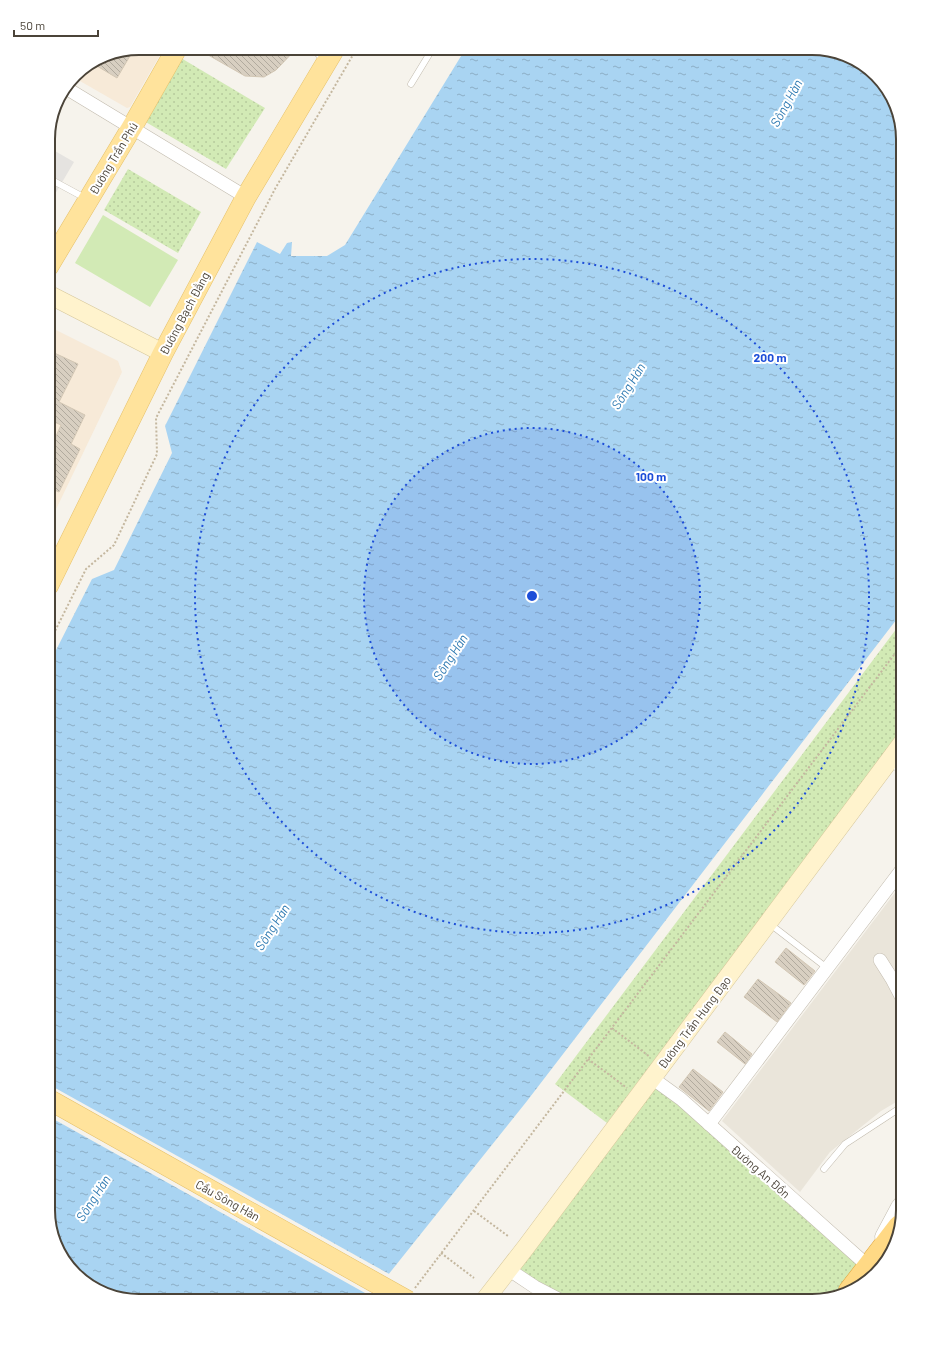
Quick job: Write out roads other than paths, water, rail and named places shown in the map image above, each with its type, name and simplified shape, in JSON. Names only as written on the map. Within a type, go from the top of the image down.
[{"type":"highway","points":[[856,1282],[892,1235]]},
{"type":"main road","name":"Đường Trần Phú","points":[[55,255],[132,127],[172,55]]},
{"type":"main road","name":"Đường Bạch Đằng","points":[[55,572],[163,353],[246,198],[331,55]]},
{"type":"main road","points":[[55,298],[163,353]]},
{"type":"main road","name":"Đường Trần Hưng Đạo","points":[[489,1294],[769,923],[896,764]]},
{"type":"main road","name":"Cầu Sông Hàn","points":[[55,1103],[409,1294]]},
{"type":"street","points":[[70,91],[246,198]]},
{"type":"street","points":[[709,1124],[896,877]]},
{"type":"street","points":[[880,960],[896,987]]},
{"type":"street","name":"Đường An Đồn","points":[[652,1078],[709,1124],[868,1266]]},
{"type":"street","points":[[868,1266],[896,1213]]},
{"type":"street","points":[[508,1269],[534,1287],[548,1294]]},
{"type":"lane","points":[[411,84],[429,55]]},
{"type":"lane","points":[[55,182],[88,200]]},
{"type":"lane","points":[[769,923],[827,968]]},
{"type":"lane","points":[[824,1169],[846,1144],[896,1111]]},
{"type":"water","name":"Sông Hàn","points":[[462,55],[817,55],[844,61],[863,72],[879,88],[890,107],[896,139],[896,620],[527,1101],[384,1280],[375,1294],[134,1294],[112,1290],[92,1280],[69,1257],[61,1242],[58,1232],[55,1210],[55,652],[92,579],[114,570],[172,453],[165,426],[257,242],[280,254],[287,243],[292,242],[291,256],[327,256],[345,245]]}]
